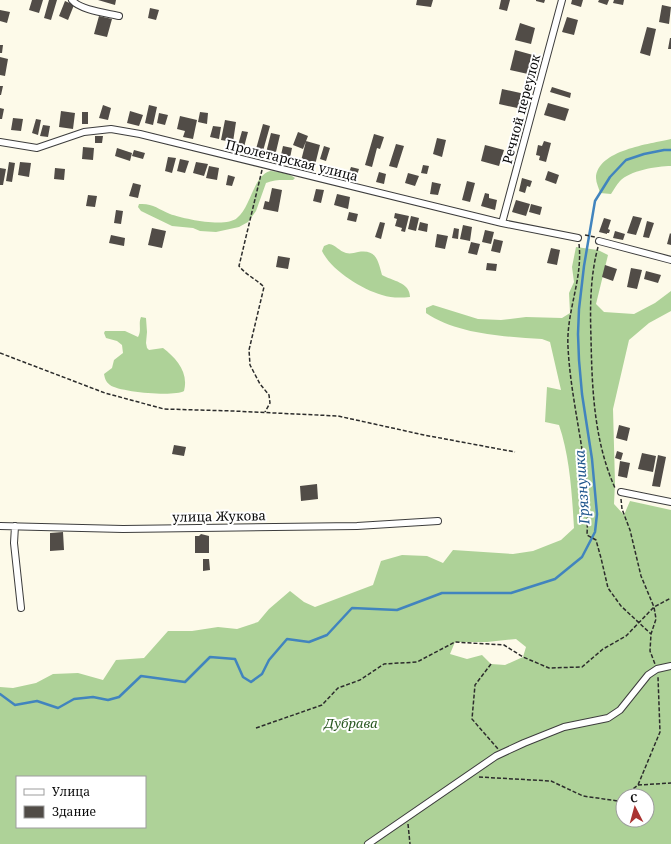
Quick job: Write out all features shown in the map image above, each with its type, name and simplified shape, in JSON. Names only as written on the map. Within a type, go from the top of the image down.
[{"type":"street","points":[[72,0],[84,7],[119,16]]},
{"type":"street","name":"Речной переулок","points":[[502,224],[562,0]]},
{"type":"street","name":"Пролетарская улица","points":[[0,142],[37,148],[84,132],[111,129],[140,134],[264,164],[502,224],[580,236]]},
{"type":"street","points":[[599,239],[671,260]]},
{"type":"street","points":[[621,492],[671,502]]},
{"type":"street","name":"улица Жукова","points":[[0,526],[123,529],[357,526],[438,521]]},
{"type":"street","points":[[15,526],[14,543],[21,608]]},
{"type":"street","points":[[368,844],[502,753],[564,727],[608,718],[620,710],[648,675],[657,669],[671,666]]},
{"type":"path","points":[[264,164],[239,266],[244,273],[258,280],[264,287],[249,350],[250,365],[260,384],[269,395],[270,403],[264,412]]},
{"type":"path","points":[[634,788],[638,785],[660,732],[657,669],[650,651],[651,634],[656,619],[654,607],[641,576],[630,530],[622,509],[621,492],[614,488],[607,467],[598,429],[592,389],[590,302],[594,260],[599,239],[580,236],[579,264],[569,323],[568,346],[585,472],[588,504],[588,535],[596,540],[602,558],[608,588],[621,606],[651,634]]},
{"type":"path","points":[[0,353],[105,393],[164,409],[338,416],[424,435],[515,452]]},
{"type":"path","points":[[256,728],[322,705],[338,688],[360,680],[384,664],[418,662],[455,642],[504,645],[523,657],[549,668],[582,667],[603,649],[626,636],[654,607],[671,598]]},
{"type":"path","points":[[491,664],[475,685],[472,719],[502,753]]},
{"type":"path","points":[[467,776],[551,781],[583,796],[615,801]]},
{"type":"path","points":[[638,785],[671,783]]},
{"type":"path","points":[[408,817],[410,844]]},
{"type":"green space","points":[[671,139],[671,166],[651,168],[630,174],[624,177],[617,184],[611,194],[600,193],[596,178],[599,168],[605,161],[626,150],[638,146]]},
{"type":"green space","points":[[270,171],[286,173],[295,178],[293,180],[276,180],[266,183],[256,211],[248,222],[239,227],[216,232],[172,226],[141,211],[138,207],[139,204],[148,204],[176,216],[205,222],[232,221],[242,213],[246,207],[260,179],[264,174]]},
{"type":"green space","points":[[329,244],[346,253],[369,252],[377,260],[382,275],[404,285],[409,292],[410,297],[396,298],[382,295],[365,288],[348,278],[332,265],[322,251],[324,246]]},
{"type":"green space","name":"Дубрава","points":[[576,247],[598,250],[608,255],[596,304],[604,312],[634,314],[655,303],[671,291],[671,311],[649,323],[629,340],[613,409],[615,483],[614,504],[624,515],[630,501],[671,510],[671,844],[0,844],[0,687],[13,688],[36,683],[53,674],[78,673],[103,680],[116,660],[144,658],[168,631],[192,631],[218,627],[237,629],[258,622],[269,609],[290,591],[304,602],[315,607],[373,585],[381,561],[402,555],[427,556],[443,563],[453,550],[513,554],[533,551],[561,540],[574,528],[570,476],[563,437],[559,425],[545,422],[547,387],[561,390],[550,342],[542,339],[513,337],[466,330],[452,326],[426,313],[426,308],[433,305],[478,319],[501,320],[526,317],[562,318],[570,313],[569,293],[574,282],[572,267]],"holes":[[[516,639],[526,647],[523,657],[505,665],[491,664],[482,655],[467,659],[450,654],[455,642],[487,642]]]},
{"type":"green space","points":[[141,317],[146,318],[147,348],[149,350],[163,348],[177,361],[185,378],[184,391],[169,394],[135,392],[115,388],[105,379],[104,374],[112,368],[114,360],[123,353],[122,345],[117,341],[106,338],[104,333],[105,331],[125,331],[138,337],[140,332]]},
{"type":"building","points":[[32,0],[43,0],[39,13],[29,10]]},
{"type":"building","points":[[49,0],[57,0],[51,20],[44,18]]},
{"type":"building","points":[[98,0],[116,0],[115,5]]},
{"type":"building","points":[[417,0],[433,0],[431,7],[416,5]]},
{"type":"building","points":[[501,0],[510,0],[507,11],[499,9]]},
{"type":"building","points":[[536,0],[545,0],[544,3]]},
{"type":"building","points":[[572,0],[583,0],[581,7],[571,4]]},
{"type":"building","points":[[599,0],[609,0],[607,5],[598,2]]},
{"type":"building","points":[[614,0],[624,0],[623,5],[613,3]]},
{"type":"building","points":[[65,1],[74,5],[68,20],[59,16]]},
{"type":"building","points":[[662,5],[671,7],[669,24],[659,22]]},
{"type":"building","points":[[150,8],[159,10],[156,20],[148,18]]},
{"type":"building","points":[[0,10],[10,12],[7,23],[0,21]]},
{"type":"building","points":[[99,16],[112,19],[107,37],[94,34]]},
{"type":"building","points":[[567,17],[578,20],[574,35],[562,32]]},
{"type":"building","points":[[520,23],[535,28],[531,44],[515,40]]},
{"type":"building","points":[[647,27],[656,29],[650,56],[640,53]]},
{"type":"building","points":[[670,38],[671,49],[668,49]]},
{"type":"building","points":[[0,45],[3,45],[2,53],[0,53]]},
{"type":"building","points":[[515,50],[533,55],[528,74],[510,70]]},
{"type":"building","points":[[0,57],[8,59],[5,76],[0,75]]},
{"type":"building","points":[[0,86],[3,86],[1,95],[0,95]]},
{"type":"building","points":[[552,87],[571,93],[570,98],[550,92]]},
{"type":"building","points":[[502,89],[525,94],[522,109],[499,104]]},
{"type":"building","points":[[548,103],[569,109],[565,121],[544,115]]},
{"type":"building","points":[[103,105],[111,108],[108,120],[99,118]]},
{"type":"building","points":[[149,105],[157,107],[153,125],[145,123]]},
{"type":"building","points":[[0,108],[4,109],[2,119],[0,119]]},
{"type":"building","points":[[61,111],[75,113],[73,129],[59,127]]},
{"type":"building","points":[[130,111],[143,115],[139,126],[127,123]]},
{"type":"building","points":[[82,112],[88,112],[88,124],[82,124]]},
{"type":"building","points":[[200,112],[208,113],[207,124],[198,122]]},
{"type":"building","points":[[159,113],[168,115],[165,125],[157,123]]},
{"type":"building","points":[[180,116],[197,120],[193,139],[183,137],[185,131],[177,129]]},
{"type":"building","points":[[13,118],[23,119],[21,131],[11,130]]},
{"type":"building","points":[[36,119],[41,120],[38,135],[32,133]]},
{"type":"building","points":[[225,120],[236,122],[233,142],[221,140]]},
{"type":"building","points":[[263,124],[270,126],[263,151],[256,149]]},
{"type":"building","points":[[43,125],[50,126],[48,137],[40,136]]},
{"type":"building","points":[[213,126],[221,127],[219,139],[210,137]]},
{"type":"building","points":[[242,131],[248,132],[244,147],[238,145]]},
{"type":"building","points":[[298,132],[308,136],[303,149],[293,145]]},
{"type":"building","points":[[271,133],[280,135],[275,156],[266,153]]},
{"type":"building","points":[[374,134],[384,137],[380,149],[377,148],[372,167],[365,165]]},
{"type":"building","points":[[95,136],[103,136],[102,143],[95,143]]},
{"type":"building","points":[[437,138],[446,140],[442,157],[433,154]]},
{"type":"building","points":[[306,141],[320,145],[315,165],[301,161]]},
{"type":"building","points":[[544,141],[551,143],[546,162],[539,160],[540,156],[536,155],[538,145],[542,146]]},
{"type":"building","points":[[396,144],[404,146],[397,168],[389,166]]},
{"type":"building","points":[[485,145],[504,150],[499,166],[481,161]]},
{"type":"building","points":[[283,146],[292,148],[290,158],[281,155]]},
{"type":"building","points":[[324,146],[330,148],[326,161],[320,159]]},
{"type":"building","points":[[83,147],[94,148],[93,160],[82,159]]},
{"type":"building","points":[[117,148],[132,153],[130,161],[115,156]]},
{"type":"building","points":[[134,150],[145,153],[143,159],[132,156]]},
{"type":"building","points":[[168,157],[176,158],[172,173],[165,171]]},
{"type":"building","points":[[180,159],[189,161],[185,173],[177,171]]},
{"type":"building","points":[[9,162],[15,163],[12,182],[6,181]]},
{"type":"building","points":[[20,162],[31,163],[29,177],[18,175]]},
{"type":"building","points":[[196,162],[208,164],[204,176],[193,173]]},
{"type":"building","points":[[423,165],[429,166],[427,174],[421,173]]},
{"type":"building","points":[[209,166],[219,168],[217,180],[206,178]]},
{"type":"building","points":[[351,167],[359,169],[356,178],[348,175]]},
{"type":"building","points":[[0,168],[6,169],[3,185],[0,185]]},
{"type":"building","points":[[55,168],[65,169],[64,180],[54,179]]},
{"type":"building","points":[[548,171],[559,175],[556,184],[545,180]]},
{"type":"building","points":[[379,172],[386,174],[384,184],[376,182]]},
{"type":"building","points":[[408,173],[419,176],[415,186],[405,183]]},
{"type":"building","points":[[228,175],[235,177],[232,186],[226,185]]},
{"type":"building","points":[[522,178],[532,181],[530,187],[527,186],[525,193],[519,191]]},
{"type":"building","points":[[467,181],[475,183],[470,202],[462,200]]},
{"type":"building","points":[[432,182],[441,184],[438,195],[430,194]]},
{"type":"building","points":[[133,183],[141,185],[138,198],[129,196]]},
{"type":"building","points":[[272,188],[282,190],[278,212],[263,209],[265,201],[269,202]]},
{"type":"building","points":[[316,189],[324,190],[321,203],[313,201]]},
{"type":"building","points":[[485,193],[489,194],[489,198],[497,200],[495,210],[481,206]]},
{"type":"building","points":[[337,194],[350,197],[348,209],[334,205]]},
{"type":"building","points":[[88,195],[97,196],[95,207],[86,206]]},
{"type":"building","points":[[516,200],[530,204],[526,216],[512,212]]},
{"type":"building","points":[[531,204],[542,207],[540,215],[529,212]]},
{"type":"building","points":[[116,210],[123,211],[121,224],[114,223]]},
{"type":"building","points":[[349,212],[358,214],[356,222],[347,220]]},
{"type":"building","points":[[395,213],[409,216],[405,232],[401,231],[402,228],[395,226],[397,219],[394,218]]},
{"type":"building","points":[[411,216],[419,218],[416,231],[408,229]]},
{"type":"building","points":[[633,216],[642,218],[636,235],[627,233]]},
{"type":"building","points":[[604,218],[611,220],[608,229],[610,230],[607,234],[599,232]]},
{"type":"building","points":[[647,221],[654,223],[649,238],[643,237]]},
{"type":"building","points":[[380,222],[385,223],[381,239],[375,237]]},
{"type":"building","points":[[420,222],[428,224],[427,232],[418,230]]},
{"type":"building","points":[[463,225],[472,227],[470,241],[460,239]]},
{"type":"building","points":[[152,228],[166,231],[162,248],[148,245]]},
{"type":"building","points":[[454,228],[459,229],[458,239],[452,238]]},
{"type":"building","points":[[485,230],[494,232],[491,244],[482,242]]},
{"type":"building","points":[[615,231],[625,234],[623,240],[613,238]]},
{"type":"building","points":[[670,233],[671,234],[671,245],[667,244]]},
{"type":"building","points":[[437,234],[448,236],[445,249],[435,247]]},
{"type":"building","points":[[111,235],[125,238],[124,246],[109,243]]},
{"type":"building","points":[[494,239],[503,241],[500,253],[491,251]]},
{"type":"building","points":[[471,242],[480,244],[477,255],[468,253]]},
{"type":"building","points":[[551,248],[560,250],[557,265],[547,263]]},
{"type":"building","points":[[278,256],[290,258],[288,269],[276,267]]},
{"type":"building","points":[[487,263],[497,264],[496,271],[486,270]]},
{"type":"building","points":[[605,265],[617,269],[613,281],[602,277]]},
{"type":"building","points":[[631,268],[642,270],[637,289],[627,287]]},
{"type":"building","points":[[646,271],[661,275],[658,283],[644,279]]},
{"type":"building","points":[[619,425],[630,428],[627,441],[616,438]]},
{"type":"building","points":[[174,445],[186,447],[184,456],[172,454]]},
{"type":"building","points":[[617,451],[623,453],[621,460],[615,458]]},
{"type":"building","points":[[642,453],[656,456],[653,472],[638,469]]},
{"type":"building","points":[[658,455],[666,457],[660,487],[652,486]]},
{"type":"building","points":[[620,461],[630,463],[627,478],[618,476]]},
{"type":"building","points":[[317,484],[318,499],[301,501],[300,486]]},
{"type":"building","points":[[63,532],[64,550],[50,551],[50,533]]},
{"type":"building","points":[[201,534],[209,536],[209,553],[195,553],[195,536],[199,536]]},
{"type":"building","points":[[203,559],[209,559],[210,570],[203,571]]},
{"type":"waterway","name":"Грязнушка","points":[[0,694],[15,705],[37,701],[58,708],[74,699],[93,697],[108,700],[119,697],[141,676],[185,682],[210,657],[235,659],[243,677],[251,682],[262,674],[269,660],[287,639],[309,642],[327,635],[352,608],[397,610],[442,593],[511,593],[555,579],[582,557],[595,532],[597,514],[592,459],[582,394],[578,334],[579,309],[584,266],[595,201],[610,177],[626,160],[644,154],[671,150]]}]
